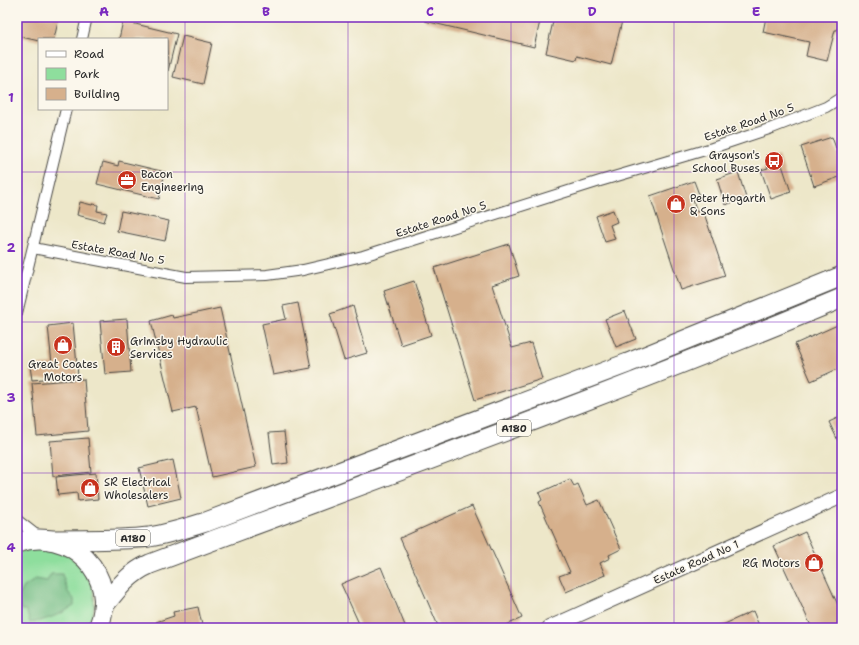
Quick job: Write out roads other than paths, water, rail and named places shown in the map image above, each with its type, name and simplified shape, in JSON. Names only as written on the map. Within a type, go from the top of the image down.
[{"type":"highway","name":"A180","points":[[17,543],[32,539],[118,539],[150,536],[179,530],[206,522],[614,368],[842,276]]},
{"type":"highway","name":"A180","points":[[103,618],[124,581],[134,572],[150,564],[587,400],[842,298]]},
{"type":"highway","name":"A180","points":[[46,539],[70,546],[90,563],[101,584],[103,595],[103,618]]},
{"type":"street","points":[[82,38],[87,17]]},
{"type":"street","name":"Estate Road No 5","points":[[33,248],[186,276],[267,275],[303,270],[363,256],[600,181],[712,148],[778,125],[826,106],[842,97]]},
{"type":"street","points":[[17,313],[66,110]]},
{"type":"street","name":"Estate Road No 1","points":[[549,628],[841,499]]},
{"type":"street","points":[[17,520],[46,539]]},
{"type":"place","name":"Grayson's School Buses","points":[[774,161]]},
{"type":"place","name":"Bacon Engineering","points":[[127,180]]},
{"type":"place","name":"Peter Hogarth & Sons","points":[[676,204]]},
{"type":"place","name":"Great Coates Motors","points":[[63,345]]},
{"type":"place","name":"Grimsby Hydraulic Services","points":[[116,347]]},
{"type":"place","name":"SR Electrical Wholesalers","points":[[90,488]]},
{"type":"place","name":"RG Motors","points":[[814,563]]}]
